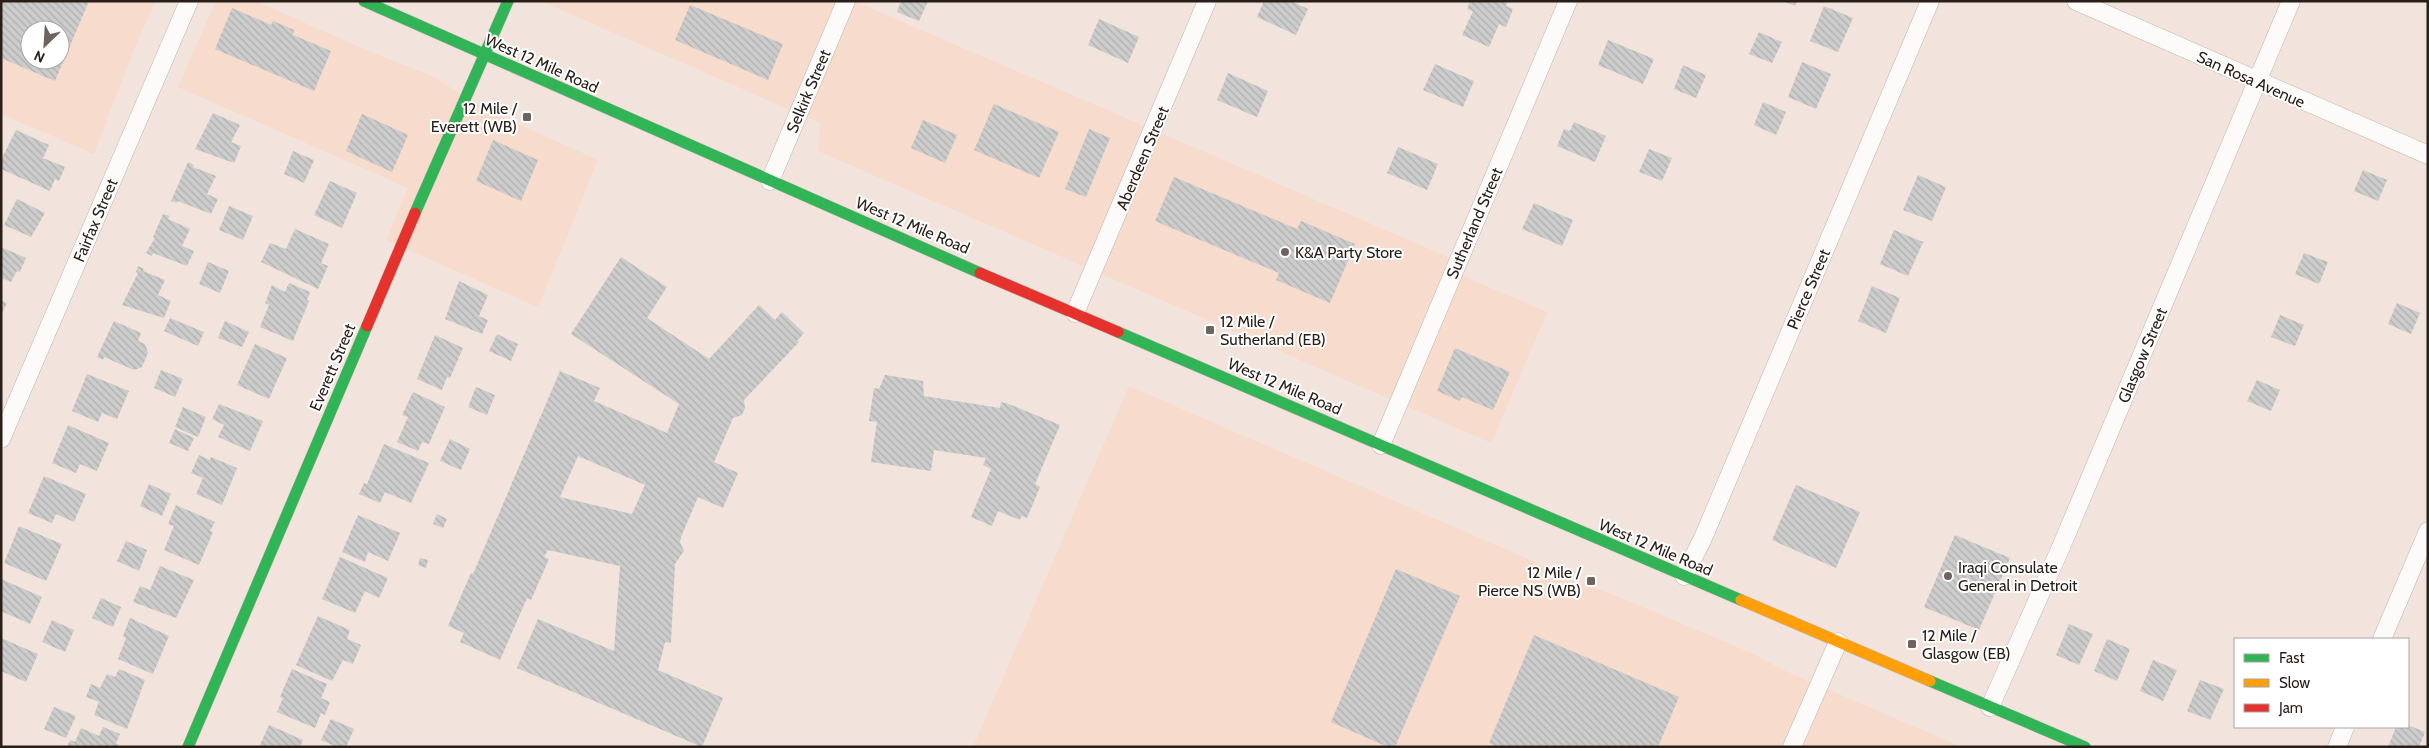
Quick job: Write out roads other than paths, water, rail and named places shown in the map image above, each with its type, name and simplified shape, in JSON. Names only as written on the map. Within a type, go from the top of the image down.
[{"type":"main road","name":"West 12 Mile Road","points":[[364,1],[770,181],[2085,747]]},
{"type":"main road","name":"Everett Street","points":[[188,747],[508,1]]},
{"type":"street","name":"Fairfax Street","points":[[1,439],[189,1]]},
{"type":"street","name":"Selkirk Street","points":[[770,181],[846,1]]},
{"type":"street","name":"Aberdeen Street","points":[[1075,313],[1206,1]]},
{"type":"street","name":"Sutherland Street","points":[[1382,445],[1568,1]]},
{"type":"street","name":"Pierce Street","points":[[1684,576],[1703,538],[1930,1]]},
{"type":"street","name":"San Rosa Avenue","points":[[2076,1],[2428,156]]},
{"type":"street","name":"Glasgow Street","points":[[1990,707],[2061,547],[2291,1]]},
{"type":"street","points":[[2382,638],[2428,532]]},
{"type":"street","points":[[1792,747],[1838,642]]},
{"type":"street","points":[[2337,747],[2345,728]]},
{"type":"place","name":"12 Mile / Everett (WB)","points":[[527,117]]},
{"type":"place","name":"K&A Party Store","points":[[1285,252]]},
{"type":"place","name":"12 Mile / Sutherland (EB)","points":[[1210,330]]},
{"type":"place","name":"Iraqi Consulate General in Detroit","points":[[1948,576]]},
{"type":"place","name":"12 Mile / Pierce NS (WB)","points":[[1591,581]]},
{"type":"place","name":"12 Mile / Glasgow (EB)","points":[[1912,644]]}]
